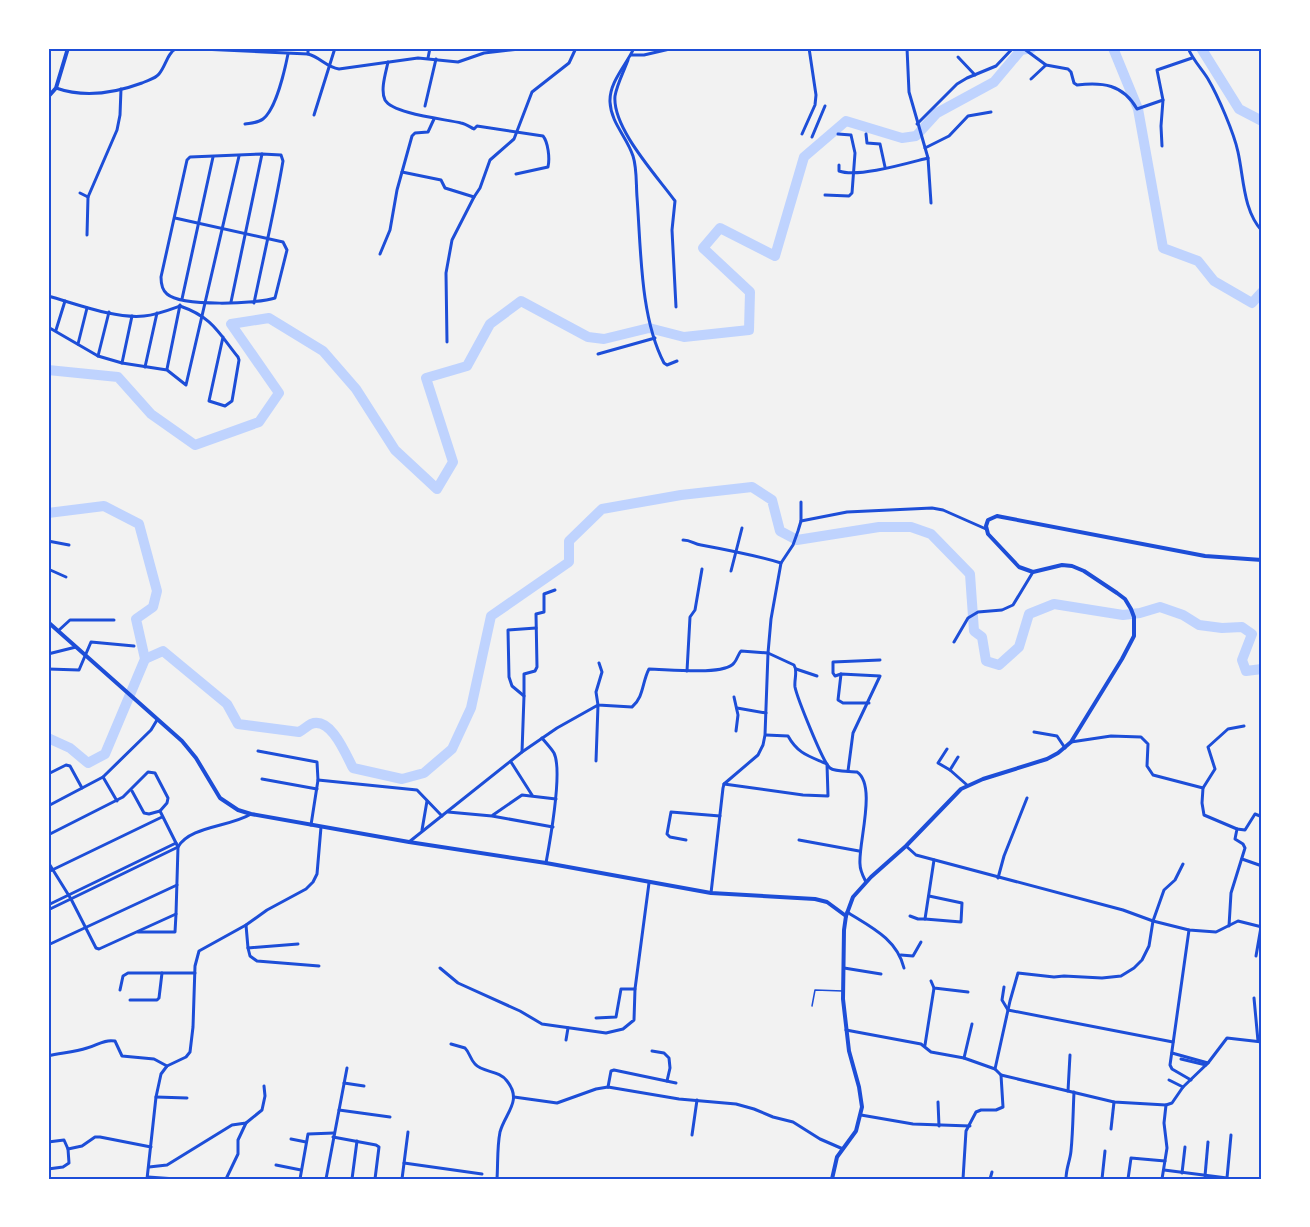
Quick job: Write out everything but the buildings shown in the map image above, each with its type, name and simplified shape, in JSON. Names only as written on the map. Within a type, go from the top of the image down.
[{"type":"street","points":[[49,94],[56,88],[68,48]]},
{"type":"street","points":[[56,88],[90,94],[121,89],[158,76],[171,49],[178,48],[308,54],[328,66],[339,69],[428,58],[458,62],[484,53],[529,48]]},
{"type":"street","points":[[308,48],[308,54]]},
{"type":"street","points":[[314,116],[335,48]]},
{"type":"street","points":[[428,58],[430,48]]},
{"type":"street","points":[[447,342],[446,273],[452,240],[480,188],[490,160],[510,143],[532,92],[569,63],[576,48]]},
{"type":"street","points":[[634,48],[615,95],[616,111],[635,148],[675,201],[672,230],[676,307]]},
{"type":"street","points":[[631,55],[644,55],[674,48]]},
{"type":"street","points":[[809,48],[816,95],[812,137]]},
{"type":"street","points":[[907,48],[909,92],[928,158],[932,203]]},
{"type":"street","points":[[917,125],[957,84],[996,66],[1013,48]]},
{"type":"street","points":[[1023,48],[1046,65],[1068,69],[1077,85],[1087,83],[1120,89],[1137,109],[1161,101]]},
{"type":"street","points":[[1188,48],[1192,58],[1208,79],[1224,115],[1237,149],[1247,204],[1262,231]]},
{"type":"street","points":[[244,124],[262,120],[271,109],[288,54]]},
{"type":"street","points":[[631,55],[615,83],[610,103],[616,123],[633,156],[650,325],[664,363],[667,365],[677,361]]},
{"type":"street","points":[[958,57],[975,75]]},
{"type":"street","points":[[1162,146],[1161,101],[1156,71],[1192,58]]},
{"type":"street","points":[[425,106],[436,59]]},
{"type":"street","points":[[388,62],[384,79],[385,99],[392,107],[434,119],[459,123],[474,129],[477,126],[517,130],[543,136],[546,140],[548,167],[516,174]]},
{"type":"street","points":[[1031,80],[1046,65]]},
{"type":"street","points":[[87,235],[88,197],[117,130],[121,89]]},
{"type":"street","points":[[802,134],[825,106]]},
{"type":"street","points":[[925,148],[949,136],[968,116],[991,112]]},
{"type":"street","points":[[380,254],[390,230],[412,136],[415,133],[428,132],[434,119]]},
{"type":"street","points":[[825,195],[850,195],[855,146],[852,136],[838,134]]},
{"type":"street","points":[[866,134],[867,143],[880,144],[885,167]]},
{"type":"street","points":[[231,302],[262,154]]},
{"type":"street","points":[[175,218],[200,223],[223,229],[268,239],[283,242],[287,250],[277,297],[254,303],[206,303],[170,297],[161,283],[187,160],[190,158],[279,154],[283,161],[268,239],[254,303]]},
{"type":"street","points":[[48,327],[98,356],[122,363],[167,370],[186,385],[239,155]]},
{"type":"street","points":[[167,370],[213,157]]},
{"type":"street","points":[[839,165],[839,171],[853,173],[928,158]]},
{"type":"street","points":[[402,172],[441,180],[445,188],[474,196]]},
{"type":"street","points":[[80,193],[88,197]]},
{"type":"street","points":[[48,296],[87,308],[132,316],[157,314],[180,306],[203,315],[223,338],[240,362],[232,401],[225,406],[209,401],[223,338]]},
{"type":"street","points":[[56,330],[65,301]]},
{"type":"street","points":[[78,344],[87,308]]},
{"type":"street","points":[[98,356],[109,312]]},
{"type":"street","points":[[145,367],[157,314]]},
{"type":"street","points":[[122,363],[132,316]]},
{"type":"street","points":[[598,354],[655,338]]},
{"type":"street","points":[[711,893],[724,784],[758,754],[765,735],[771,619],[781,563],[793,545],[801,520],[801,502]]},
{"type":"street","points":[[801,520],[847,512],[932,508],[943,510],[987,529],[994,541],[1015,565],[1033,572],[1062,565],[1084,571],[1125,599],[1134,616],[1132,642],[1078,734],[1071,742],[1047,759],[967,785],[866,882],[854,897],[847,914],[844,991],[846,1030],[850,1059],[861,1097],[861,1115],[856,1131],[834,1163],[832,1179]]},
{"type":"street","points":[[987,529],[988,520],[997,516],[1205,556],[1262,560]]},
{"type":"street","points":[[731,571],[742,528]]},
{"type":"street","points":[[48,540],[69,545]]},
{"type":"street","points":[[683,540],[781,563]]},
{"type":"street","points":[[48,569],[66,577]]},
{"type":"street","points":[[687,671],[690,620],[695,610],[702,569]]},
{"type":"street","points":[[954,642],[968,618],[978,612],[1010,608],[1033,572]]},
{"type":"street","points":[[522,752],[524,674],[536,670],[537,667],[536,614],[544,611],[544,594],[555,590]]},
{"type":"street","points":[[58,631],[70,620],[114,620]]},
{"type":"street","points":[[48,622],[188,748],[220,798],[238,810],[321,827],[546,863],[711,893],[815,899],[827,902],[887,939],[901,955],[904,968]]},
{"type":"street","points":[[524,696],[512,686],[509,677],[508,630],[536,628]]},
{"type":"street","points":[[48,669],[79,670],[91,642],[134,646]]},
{"type":"street","points":[[48,654],[76,647]]},
{"type":"street","points":[[409,842],[542,738],[598,705],[635,706],[643,691],[649,669],[687,671],[729,666],[735,663],[741,651],[768,653],[794,665],[796,669],[817,676]]},
{"type":"street","points":[[848,771],[853,733],[880,676],[841,674],[835,676],[833,675],[833,662],[880,660]]},
{"type":"street","points":[[596,761],[598,705],[596,692],[602,672],[599,663]]},
{"type":"street","points":[[724,784],[826,797],[828,792],[827,764],[815,742],[796,690],[796,669]]},
{"type":"street","points":[[841,674],[838,697],[840,702],[869,703]]},
{"type":"street","points":[[734,697],[737,708],[736,731]]},
{"type":"street","points":[[737,708],[766,712]]},
{"type":"street","points":[[48,806],[103,777],[151,730],[157,720]]},
{"type":"street","points":[[1244,726],[1228,729],[1208,747],[1215,769],[1203,788],[1203,815],[1245,830],[1255,814],[1260,816],[1262,814]]},
{"type":"street","points":[[1034,732],[1057,736],[1065,748]]},
{"type":"street","points":[[765,735],[788,736],[792,745],[799,752],[827,764],[834,770],[860,773],[863,778],[866,806],[860,851],[861,872],[866,882]]},
{"type":"street","points":[[1071,742],[1111,736],[1141,736],[1148,744],[1147,766],[1150,772],[1158,777],[1203,788]]},
{"type":"street","points":[[542,738],[555,756],[556,799],[546,863]]},
{"type":"street","points":[[947,749],[939,763],[967,785]]},
{"type":"street","points":[[258,751],[316,762],[318,780],[311,825]]},
{"type":"street","points":[[950,770],[958,757]]},
{"type":"street","points":[[510,762],[532,795]]},
{"type":"street","points":[[48,774],[66,765],[70,766],[82,788]]},
{"type":"street","points":[[48,835],[117,801],[132,791],[148,772],[155,772],[168,798],[160,811],[146,814],[132,791]]},
{"type":"street","points":[[103,777],[117,801]]},
{"type":"street","points":[[262,779],[316,789]]},
{"type":"street","points":[[318,780],[417,790],[442,816]]},
{"type":"street","points":[[492,816],[519,796],[532,795],[556,799]]},
{"type":"street","points":[[998,878],[1004,856],[1028,798]]},
{"type":"street","points":[[422,832],[427,800]]},
{"type":"street","points":[[136,932],[175,932],[178,844],[160,811]]},
{"type":"street","points":[[448,812],[492,816],[553,827]]},
{"type":"street","points":[[686,840],[670,837],[668,834],[671,812],[720,816]]},
{"type":"street","points":[[48,910],[178,844],[189,836],[235,822],[251,814]]},
{"type":"street","points":[[48,872],[162,817]]},
{"type":"street","points":[[176,1179],[148,1178],[156,1097],[160,1074],[167,1066],[186,1057],[190,1052],[195,966],[199,951],[306,889],[313,882],[316,874],[321,827]]},
{"type":"street","points":[[1228,926],[1231,893],[1245,848],[1235,839],[1237,829]]},
{"type":"street","points":[[799,840],[860,851]]},
{"type":"street","points":[[906,846],[914,854],[934,860],[1123,910],[1153,921],[1189,930],[1211,933],[1241,921],[1262,927],[1256,956]]},
{"type":"street","points":[[1242,859],[1262,866]]},
{"type":"street","points":[[925,919],[934,860]]},
{"type":"street","points":[[48,862],[70,897],[97,949],[176,914]]},
{"type":"street","points":[[995,1069],[1018,973],[1054,977],[1121,976],[1143,960],[1164,890],[1174,880],[1184,864]]},
{"type":"street","points":[[440,968],[458,983],[520,1011],[536,1021],[568,1028],[614,1032],[632,1023],[649,883]]},
{"type":"street","points":[[48,945],[177,884]]},
{"type":"street","points":[[910,916],[918,919],[961,922],[962,903],[929,896]]},
{"type":"street","points":[[48,905],[70,897]]},
{"type":"street","points":[[246,925],[250,956],[256,961],[318,966]]},
{"type":"street","points":[[1189,930],[1171,1052],[1171,1068],[1191,1080]]},
{"type":"street","points":[[901,955],[913,956],[921,942]]},
{"type":"street","points":[[248,948],[298,944]]},
{"type":"street","points":[[844,968],[881,974]]},
{"type":"street","points":[[130,1000],[159,998],[162,973]]},
{"type":"street","points":[[120,990],[121,979],[125,974],[195,973]]},
{"type":"street","points":[[925,1045],[934,988],[931,981]]},
{"type":"street","points":[[1004,987],[1002,1000],[1008,1010],[1173,1042]]},
{"type":"street","points":[[934,988],[968,992]]},
{"type":"street","points":[[596,1017],[616,1017],[621,989],[635,989]]},
{"type":"street","points":[[846,1030],[925,1045],[931,1052],[964,1058],[995,1069],[1001,1075],[1114,1102],[1166,1105],[1172,1103],[1183,1087],[1207,1064],[1227,1038],[1260,1041],[1254,998]]},
{"type":"street","points":[[964,1058],[972,1024]]},
{"type":"street","points":[[566,1040],[568,1028]]},
{"type":"street","points":[[48,1056],[112,1040],[115,1041],[122,1056],[153,1059],[167,1066]]},
{"type":"street","points":[[451,1044],[467,1049],[476,1066],[504,1077],[514,1091],[512,1109],[504,1121],[500,1134],[496,1179]]},
{"type":"street","points":[[652,1051],[664,1053],[669,1058],[670,1068],[667,1081]]},
{"type":"street","points":[[1171,1052],[1207,1064]]},
{"type":"street","points":[[1068,1091],[1070,1055]]},
{"type":"street","points":[[1181,1059],[1207,1064]]},
{"type":"street","points":[[326,1179],[347,1068]]},
{"type":"street","points":[[608,1087],[611,1071],[614,1070],[676,1083]]},
{"type":"street","points":[[964,1179],[966,1131],[976,1112],[1003,1107],[1001,1075]]},
{"type":"street","points":[[1169,1080],[1183,1087]]},
{"type":"street","points":[[344,1083],[364,1086]]},
{"type":"street","points":[[226,1179],[238,1154],[238,1140],[246,1123],[262,1110],[265,1096],[264,1086]]},
{"type":"street","points":[[514,1097],[557,1103],[608,1087],[746,1106],[793,1122],[843,1150]]},
{"type":"street","points":[[1066,1179],[1066,1165],[1070,1159],[1074,1092]]},
{"type":"street","points":[[156,1097],[187,1098]]},
{"type":"street","points":[[692,1135],[697,1100]]},
{"type":"street","points":[[938,1102],[939,1126]]},
{"type":"street","points":[[1111,1129],[1114,1102]]},
{"type":"street","points":[[1162,1179],[1167,1148],[1164,1123],[1166,1105]]},
{"type":"street","points":[[339,1110],[390,1118]]},
{"type":"street","points":[[861,1115],[913,1124],[970,1126]]},
{"type":"street","points":[[149,1167],[167,1165],[232,1125],[246,1123]]},
{"type":"street","points":[[402,1179],[408,1132]]},
{"type":"street","points":[[300,1179],[306,1142],[310,1133],[333,1135],[379,1147],[375,1179]]},
{"type":"street","points":[[1164,1170],[1227,1178],[1231,1135]]},
{"type":"street","points":[[68,1149],[82,1146],[95,1137],[151,1147]]},
{"type":"street","points":[[291,1139],[306,1142]]},
{"type":"street","points":[[48,1142],[64,1140],[68,1149],[69,1163],[63,1167],[48,1168]]},
{"type":"street","points":[[352,1179],[357,1141]]},
{"type":"street","points":[[1205,1176],[1208,1142]]},
{"type":"street","points":[[1182,1173],[1185,1147]]},
{"type":"street","points":[[1102,1179],[1105,1151]]},
{"type":"street","points":[[1133,1179],[1128,1179],[1131,1158],[1166,1161]]},
{"type":"street","points":[[404,1163],[482,1174]]},
{"type":"street","points":[[276,1165],[301,1170]]},
{"type":"street","points":[[990,1179],[992,1172]]},
{"type":"lane","points":[[812,1006],[815,990],[844,991]]},
{"type":"waterway","points":[[48,370],[118,377],[151,414],[195,445],[259,422],[279,393],[231,324],[269,318],[323,351],[356,389],[395,450],[437,489],[453,462],[426,378],[467,366],[490,324],[521,301],[588,337],[604,339],[649,328],[684,337],[749,330],[750,292],[703,248],[720,228],[775,256],[804,157],[846,121],[902,138],[916,136],[937,113],[994,82],[1021,50],[1032,48]]},
{"type":"waterway","points":[[1113,48],[1138,109],[1163,248],[1198,261],[1214,281],[1252,303],[1262,292]]},
{"type":"waterway","points":[[1201,48],[1239,109],[1262,121]]},
{"type":"waterway","points":[[145,659],[163,651],[227,704],[238,724],[299,732],[311,724],[318,723],[325,726],[337,738],[353,768],[402,779],[424,773],[452,749],[471,708],[491,616],[569,562],[569,541],[602,509],[681,495],[752,487],[772,500],[780,531],[797,540],[879,527],[911,527],[931,534],[970,574],[974,631],[982,637],[986,661],[999,665],[1019,647],[1029,614],[1054,604],[1123,615],[1160,607],[1183,615],[1199,625],[1222,628],[1242,627],[1252,634],[1242,660],[1246,671],[1262,669]]},
{"type":"waterway","points":[[48,513],[104,506],[139,524],[157,591],[153,607],[136,619],[145,659],[105,754],[88,763],[70,748],[48,738]]}]
